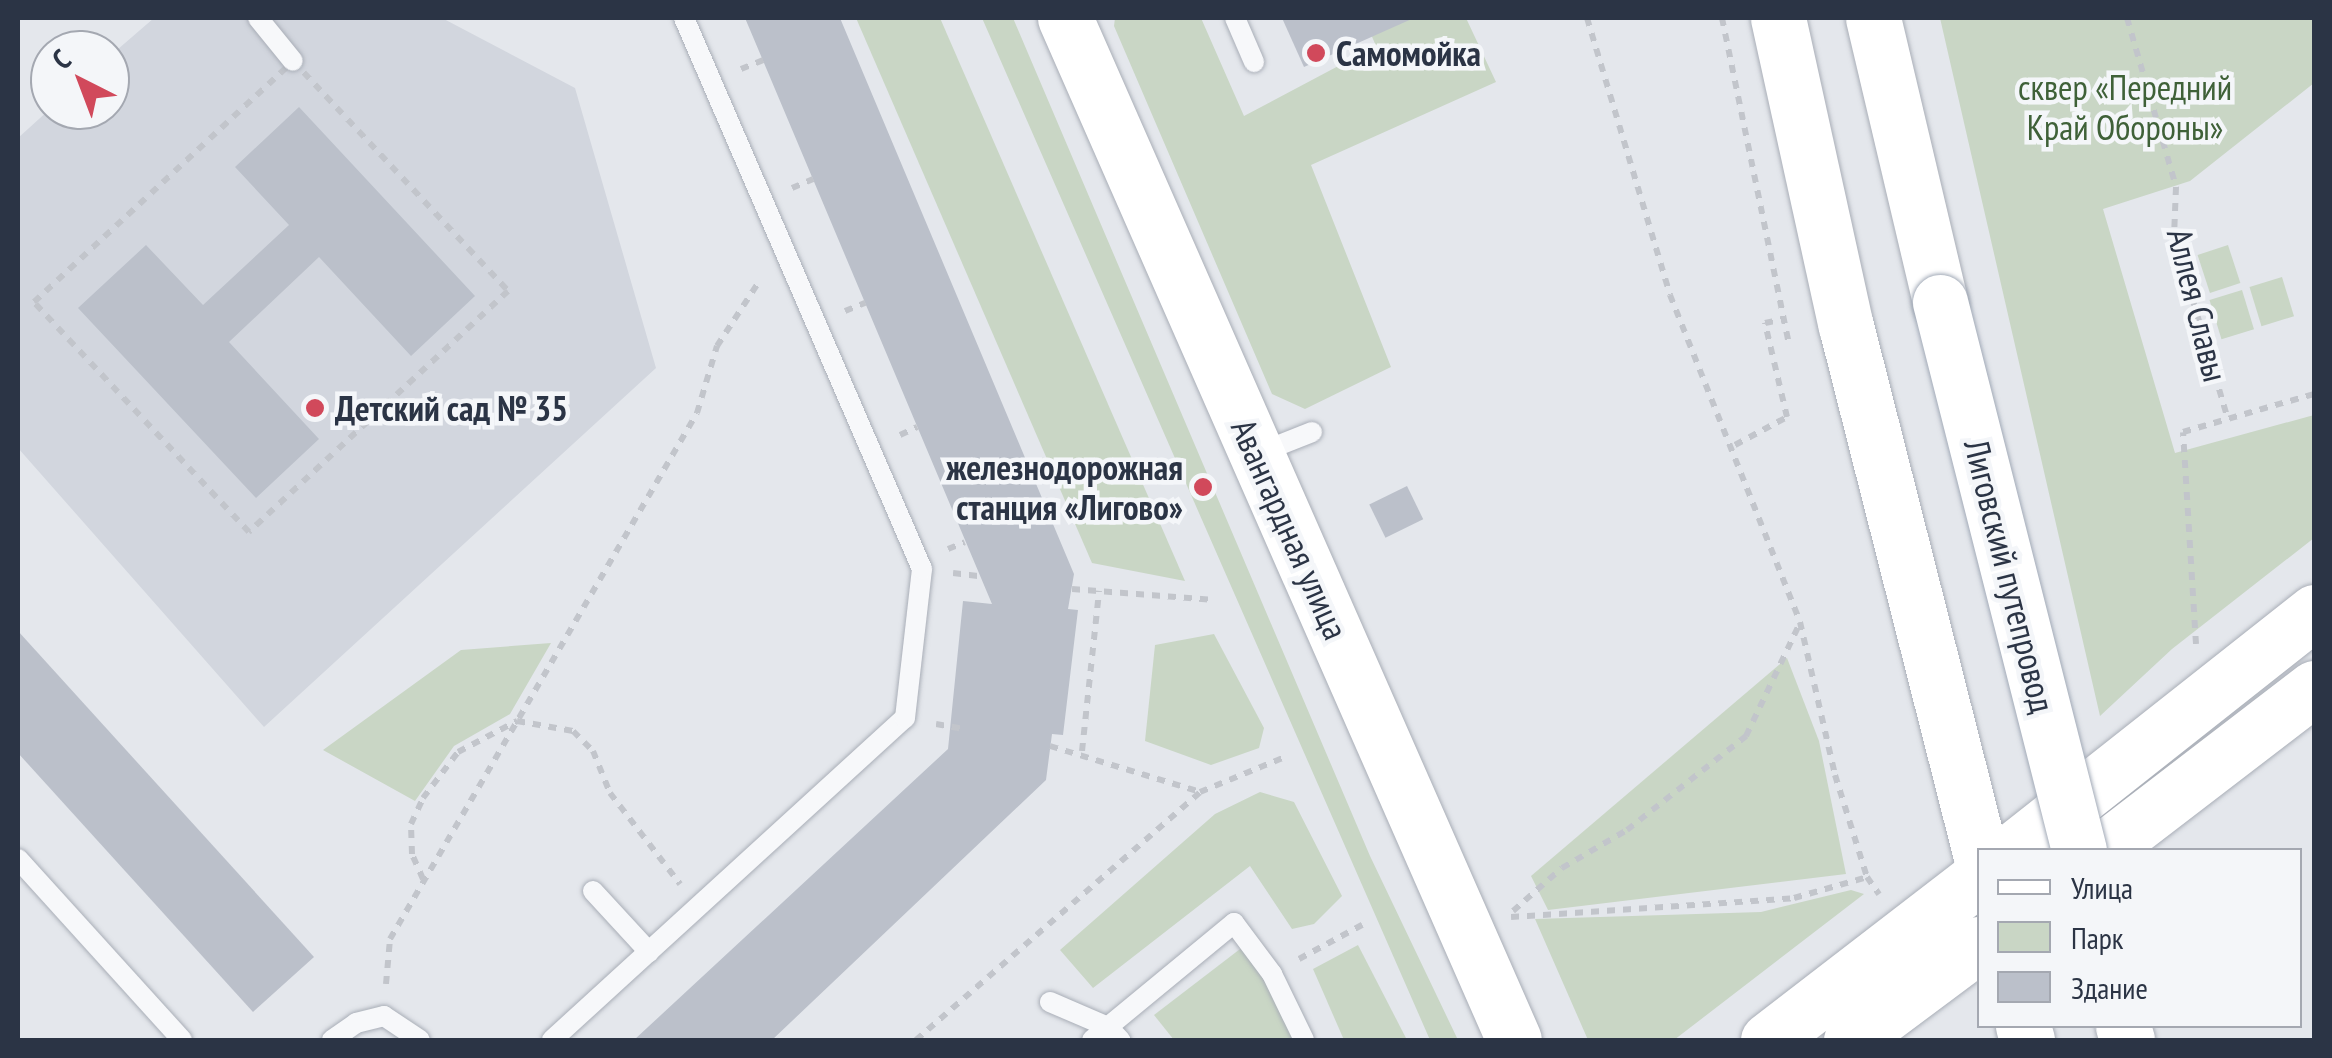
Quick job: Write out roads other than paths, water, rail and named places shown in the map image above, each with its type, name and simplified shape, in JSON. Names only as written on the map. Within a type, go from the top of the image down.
[{"type":"main road","name":"Авангардная улица","points":[[1065,18],[1514,1040]]},
{"type":"main road","points":[[1778,18],[1846,326],[1979,848]]},
{"type":"main road","name":"Лиговский путепровод","points":[[1873,18],[1940,302],[2078,848]]},
{"type":"main road","points":[[2017,848],[2314,612]]},
{"type":"main road","points":[[2107,848],[2314,688]]},
{"type":"main road","points":[[1768,1040],[1977,879]]},
{"type":"main road","points":[[1851,1040],[1977,946]]},
{"type":"lane","points":[[258,18],[293,61]]},
{"type":"lane","points":[[552,1040],[905,718],[922,570],[684,18]]},
{"type":"lane","points":[[1235,18],[1254,62]]},
{"type":"lane","points":[[1258,454],[1312,432]]},
{"type":"lane","points":[[18,859],[182,1040]]},
{"type":"lane","points":[[594,892],[649,952]]},
{"type":"lane","points":[[1050,1002],[1107,1036],[1234,923],[1272,974],[1304,1040]]},
{"type":"lane","points":[[332,1040],[356,1023],[384,1016],[420,1040]]},
{"type":"place","name":"Самомойка","points":[[1316,53]]},
{"type":"place","name":"Детский сад № 35","points":[[315,408]]},
{"type":"place","name":"железнодорожная станция «Лигово»","points":[[1203,487]]},
{"type":"park label","name":"сквер «Передний Край Обороны»","points":[[2125,107]]}]
